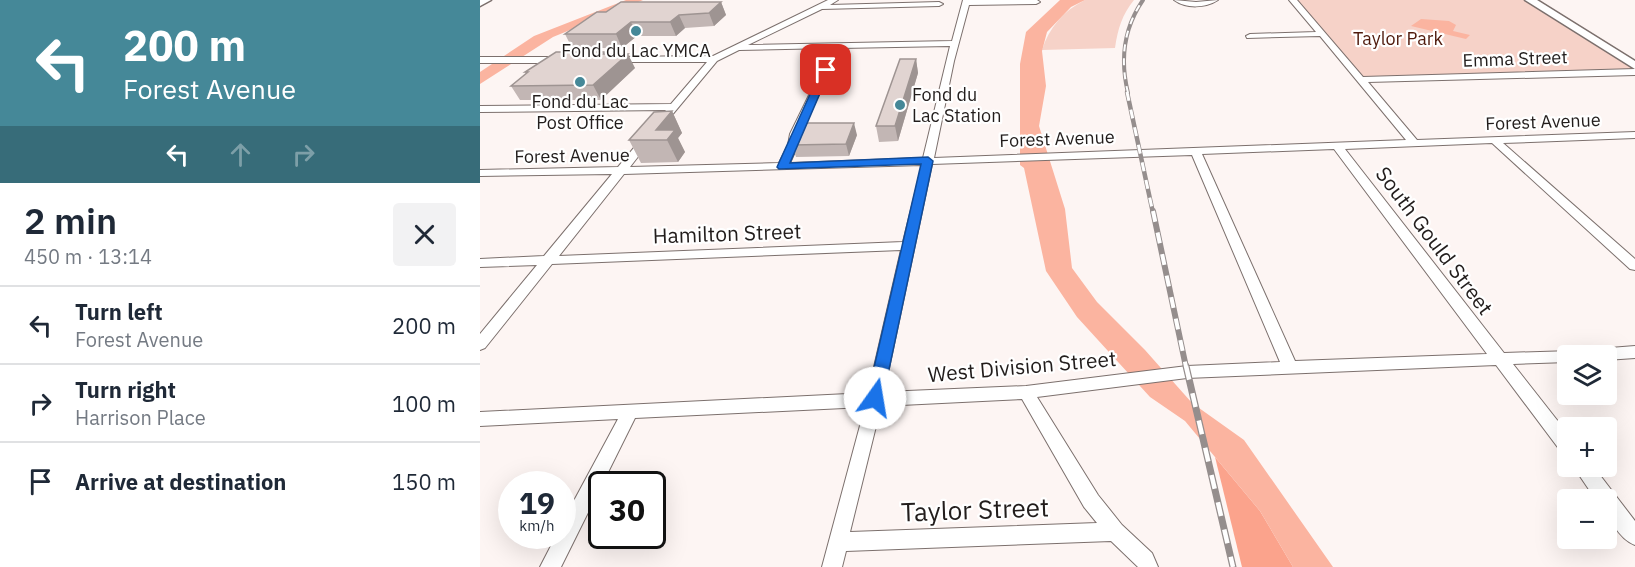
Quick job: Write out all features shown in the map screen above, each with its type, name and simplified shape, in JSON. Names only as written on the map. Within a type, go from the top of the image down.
[{"type":"street","points":[[480,3],[486,0]]},
{"type":"street","points":[[600,59],[714,59],[834,0]]},
{"type":"street","points":[[1178,0],[1184,3],[1209,3],[1214,0]]},
{"type":"street","points":[[1293,0],[1414,143]]},
{"type":"street","points":[[1530,0],[1635,66]]},
{"type":"street","points":[[832,567],[875,398],[928,161],[967,2],[1036,2]]},
{"type":"street","points":[[816,7],[939,4]]},
{"type":"street","points":[[1250,36],[1322,34]]},
{"type":"street","points":[[736,49],[956,43]]},
{"type":"street","points":[[783,167],[793,145],[795,134],[838,45]]},
{"type":"street","points":[[480,344],[673,106],[714,59]]},
{"type":"street","points":[[480,60],[577,60]]},
{"type":"street","name":"Emma Street","points":[[1361,80],[1635,72]]},
{"type":"street","points":[[480,109],[673,106]]},
{"type":"street","points":[[770,167],[784,145],[795,134]]},
{"type":"street","name":"Forest Avenue","points":[[480,173],[783,167],[1635,135]]},
{"type":"street","points":[[1494,140],[1635,267]]},
{"type":"street","name":"South Gould Street","points":[[1337,146],[1557,434]]},
{"type":"street","points":[[1196,152],[1290,368]]},
{"type":"street","name":"Hamilton Street","points":[[480,263],[909,246]]},
{"type":"street","points":[[1617,353],[1635,352]]},
{"type":"street","name":"West Division Street","points":[[480,419],[1026,392],[1179,372],[1557,357]]},
{"type":"street","points":[[1026,392],[1091,501],[1115,532],[1145,560],[1148,567]]},
{"type":"street","points":[[550,567],[631,410]]},
{"type":"street","points":[[1590,477],[1635,536]]},
{"type":"street","name":"Taylor Street","points":[[838,542],[1115,532]]},
{"type":"green space","points":[[1085,0],[1134,0],[1121,22],[1115,48],[1042,50],[1058,21],[1070,9]]},
{"type":"green space","name":"Taylor Park","points":[[1293,0],[1530,0],[1635,66],[1635,72],[1361,80]]},
{"type":"shaded area","points":[[626,0],[643,0],[553,37],[480,84],[480,72],[534,36]]},
{"type":"shaded area","points":[[1060,0],[1085,0],[1071,7],[1047,32],[1042,51],[1046,86],[1039,126],[1065,209],[1072,268],[1097,302],[1145,350],[1192,403],[1244,440],[1333,567],[1293,567],[1260,511],[1185,421],[1150,397],[1077,317],[1046,271],[1024,168],[1020,165],[1020,64],[1026,32]]},
{"type":"shaded area","points":[[1421,19],[1449,21],[1456,25],[1453,31],[1470,35],[1466,39],[1411,26]]},
{"type":"shaded area","points":[[1215,457],[1260,511],[1293,567],[1242,567]]},
{"type":"building","points":[[621,2],[721,2],[709,13],[679,15],[670,22],[631,22],[616,34],[565,34],[597,12],[606,12]]},
{"type":"building","points":[[556,52],[628,54],[593,85],[511,86],[528,72],[525,72]]},
{"type":"building","points":[[900,59],[916,59],[895,126],[876,126]]},
{"type":"building","points":[[672,111],[656,130],[675,130],[667,140],[629,140],[654,112]]},
{"type":"building","points":[[803,123],[854,123],[846,144],[792,145]]},
{"type":"railway","points":[[1128,93],[1124,69],[1125,45],[1131,22],[1143,0]]},
{"type":"railway","points":[[1127,92],[1153,213]]},
{"type":"railway","points":[[1153,211],[1186,367]]},
{"type":"railway","points":[[1186,366],[1233,567]]},
{"type":"place","name":"Fond du Lac YMCA","points":[[636,31]]},
{"type":"place","name":"Fond du Lac Post Office","points":[[580,82]]},
{"type":"place","name":"Fond du Lac Station","points":[[900,105]]},
{"type":"route","points":[[826,70],[795,134],[793,145],[783,167],[928,161],[875,398]]}]
